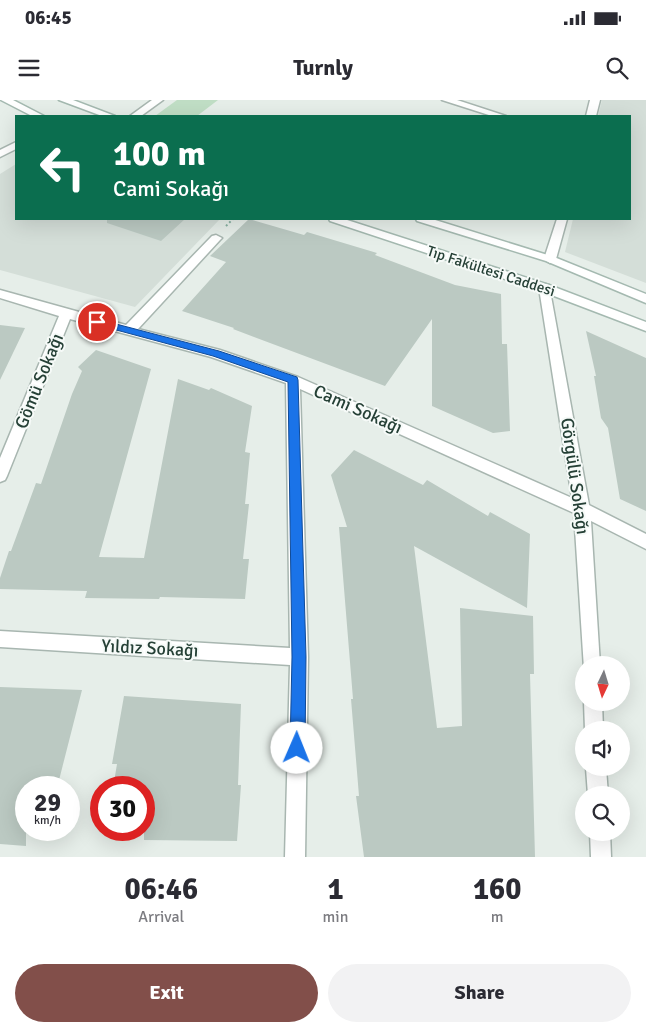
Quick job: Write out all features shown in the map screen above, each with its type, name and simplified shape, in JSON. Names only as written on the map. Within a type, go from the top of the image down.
[{"type":"street","points":[[6,100],[37,115]]},
{"type":"street","points":[[64,100],[107,115]]},
{"type":"street","points":[[136,115],[158,100]]},
{"type":"street","points":[[447,100],[498,115]]},
{"type":"street","points":[[591,115],[595,100]]},
{"type":"street","points":[[0,154],[15,145]]},
{"type":"street","name":"Tıp Fakültesi Caddesi","points":[[337,220],[545,288],[646,326]]},
{"type":"street","points":[[424,220],[550,259],[646,299]]},
{"type":"street","points":[[550,259],[562,220]]},
{"type":"street","points":[[129,330],[216,238]]},
{"type":"street","name":"Görgülü Sokağı","points":[[545,288],[582,509],[590,656]]},
{"type":"street","name":"Cami Sokağı","points":[[0,294],[66,314],[216,353],[293,380],[582,509],[646,542]]},
{"type":"street","name":"Gömü Sokağı","points":[[0,476],[66,314]]},
{"type":"street","points":[[293,380],[299,657],[295,857]]},
{"type":"street","name":"Yıldız Sokağı","points":[[0,639],[299,657]]},
{"type":"street","points":[[600,841],[601,857]]},
{"type":"shaded area","points":[[602,100],[646,100],[646,283],[565,252],[573,220],[631,220],[631,115],[598,115]]},
{"type":"shaded area","points":[[15,165],[15,220],[219,220],[135,307],[0,270],[0,174]]},
{"type":"green space","points":[[177,100],[218,100],[198,115],[156,115]]},
{"type":"building","points":[[107,220],[184,220],[161,241],[107,223]]},
{"type":"building","points":[[248,220],[252,220],[304,235],[307,232],[377,253],[375,255],[455,285],[501,294],[502,344],[507,344],[510,431],[493,433],[432,406],[432,319],[385,386],[234,328],[182,311],[226,262],[210,256]]},
{"type":"building","points":[[0,325],[25,328],[0,380]]},
{"type":"building","points":[[586,331],[646,358],[646,511],[620,499],[608,428],[601,418],[594,376],[596,376]]},
{"type":"building","points":[[96,350],[151,369],[99,557],[144,558],[178,379],[209,390],[211,388],[252,406],[245,452],[250,453],[245,504],[249,504],[243,559],[249,559],[245,599],[85,598],[87,591],[0,589],[0,578],[9,551],[11,551],[36,483],[41,484],[72,394],[82,371],[78,367]]},
{"type":"building","points":[[354,450],[423,485],[427,480],[488,516],[490,512],[530,534],[527,608],[414,546],[437,728],[462,726],[460,608],[533,616],[534,674],[530,674],[535,857],[364,857],[356,796],[359,796],[351,699],[353,699],[339,527],[347,527],[331,475]]},
{"type":"building","points":[[0,687],[82,690],[60,776],[15,776],[15,841],[26,841],[26,846],[0,844]]},
{"type":"building","points":[[124,696],[241,704],[238,785],[241,785],[237,841],[155,840],[155,776],[115,776],[117,764],[112,764]]},
{"type":"route","points":[[97,322],[216,353],[293,380],[299,657],[297,748]]}]
